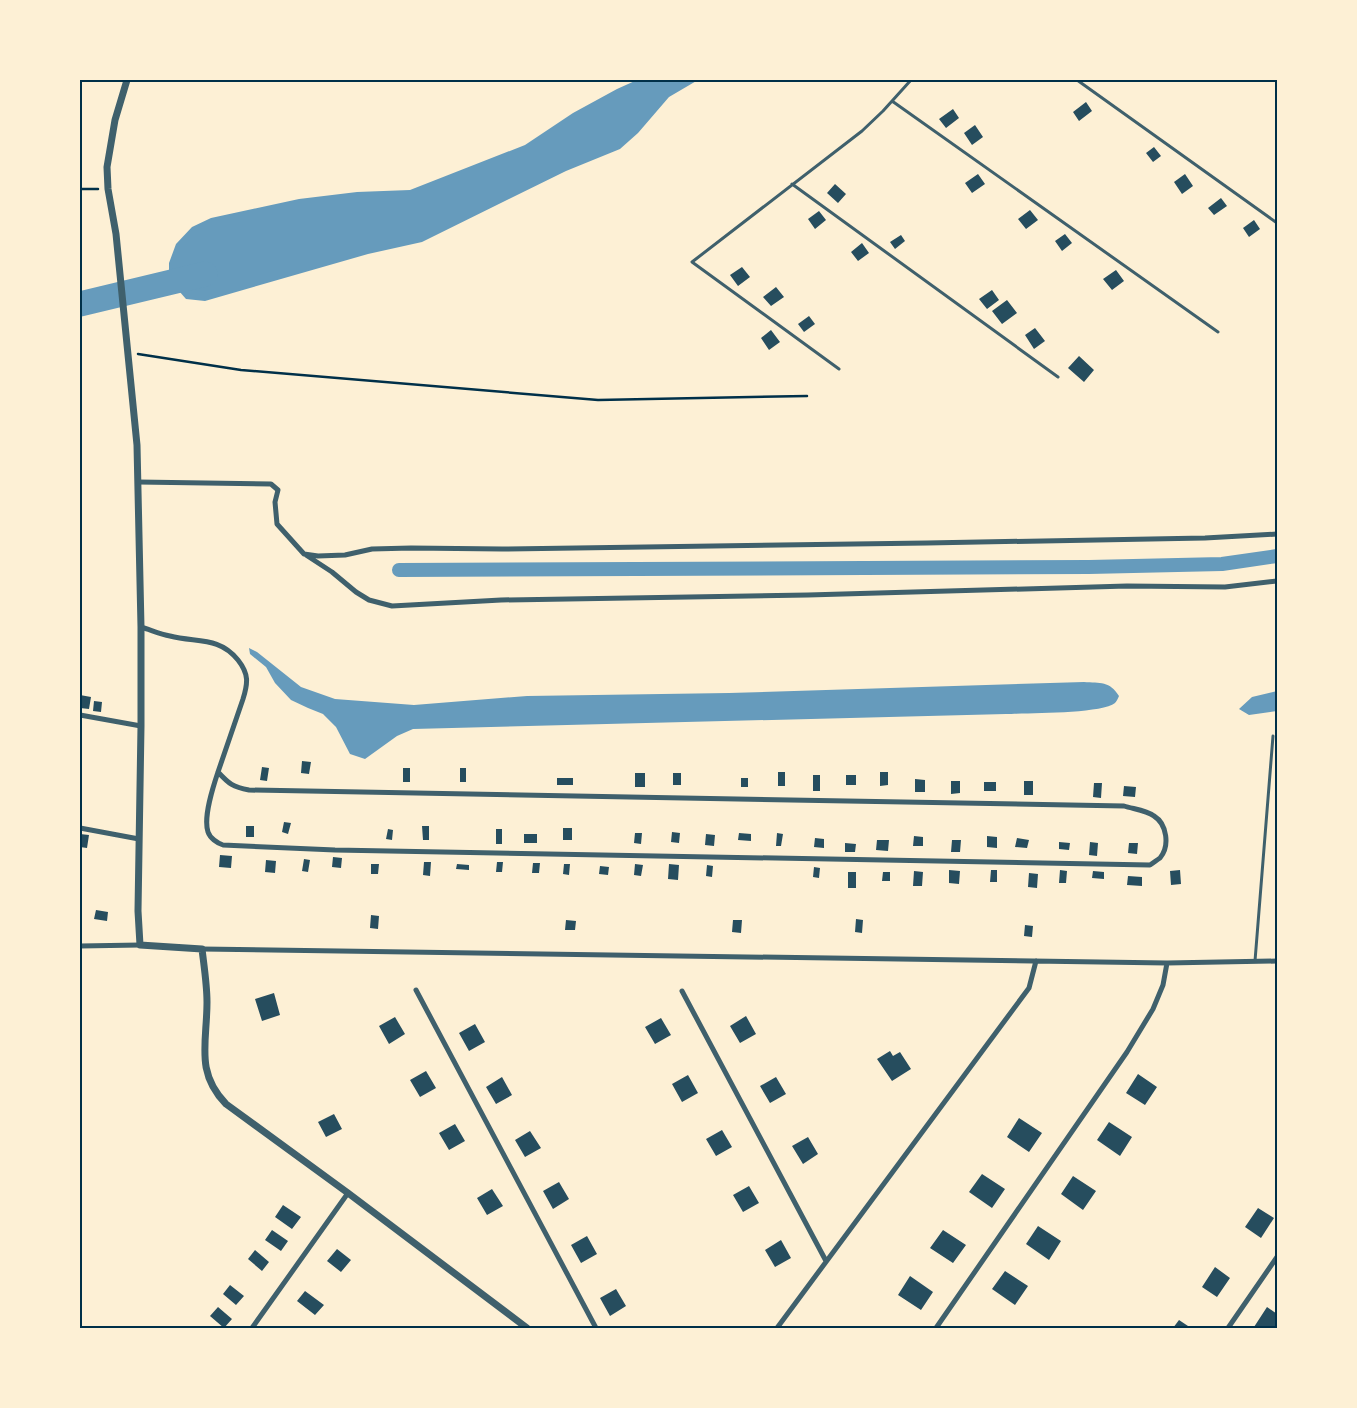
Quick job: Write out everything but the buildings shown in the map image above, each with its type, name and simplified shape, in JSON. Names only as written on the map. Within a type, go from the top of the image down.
[{"type":"street","points":[[127,80],[116,120],[107,167],[108,189],[116,234],[128,338],[137,445],[141,627],[138,911],[140,945]]},
{"type":"street","points":[[138,482],[272,484],[278,490],[275,502],[277,524],[304,554],[369,600],[392,606],[501,600],[808,595],[1127,586],[1225,587],[1277,581]]},
{"type":"street","points":[[304,554],[318,556],[345,555],[372,549],[411,548],[502,549],[928,543],[1205,538],[1277,534]]},
{"type":"street","points":[[141,627],[172,637],[220,645],[232,652],[247,674],[246,690],[218,772],[208,807],[208,833],[217,843],[222,845],[335,850],[1150,865],[1161,857],[1165,846],[1166,833],[1161,822],[1153,814],[1124,806],[249,790],[237,788],[229,784],[218,772]]},
{"type":"street","points":[[80,715],[141,726]]},
{"type":"street","points":[[80,828],[139,839]]},
{"type":"street","points":[[80,946],[140,945],[202,948],[1166,963],[1277,962]]},
{"type":"street","points":[[202,948],[207,1003],[204,1058],[206,1072],[213,1088],[226,1104],[527,1328]]},
{"type":"street","points":[[777,1328],[1029,988],[1036,961]]},
{"type":"street","points":[[936,1328],[1127,1052],[1153,1009],[1163,985],[1166,963]]},
{"type":"street","points":[[416,990],[596,1328]]},
{"type":"street","points":[[682,992],[826,1261]]},
{"type":"street","points":[[252,1328],[348,1193]]},
{"type":"street","points":[[1228,1328],[1277,1257]]},
{"type":"lane","points":[[839,369],[692,262],[862,131],[911,80]]},
{"type":"lane","points":[[1077,80],[1277,223]]},
{"type":"lane","points":[[892,101],[1218,332]]},
{"type":"lane","points":[[792,184],[1058,377]]},
{"type":"lane","points":[[1255,961],[1274,736]]},
{"type":"path","points":[[80,190],[108,189]]},
{"type":"path","points":[[129,353],[242,370],[598,400],[807,396]]},
{"type":"water","points":[[637,80],[698,80],[669,97],[638,133],[620,149],[566,171],[422,242],[368,254],[205,301],[186,299],[169,275],[169,263],[176,244],[192,227],[211,218],[299,199],[357,192],[410,190],[525,145],[573,113]]},
{"type":"water","points":[[249,648],[257,652],[301,687],[335,699],[414,705],[527,696],[729,693],[1084,682],[1108,685],[1119,696],[1115,703],[1107,707],[1063,712],[413,729],[397,736],[365,759],[350,754],[336,727],[323,714],[291,700],[275,683],[266,667],[250,654]]},
{"type":"water","points":[[1277,691],[1277,711],[1249,715],[1239,709],[1252,697]]},
{"type":"waterway","points":[[80,304],[205,274]]},
{"type":"waterway","points":[[399,570],[1089,567],[1222,564],[1277,556]]}]
